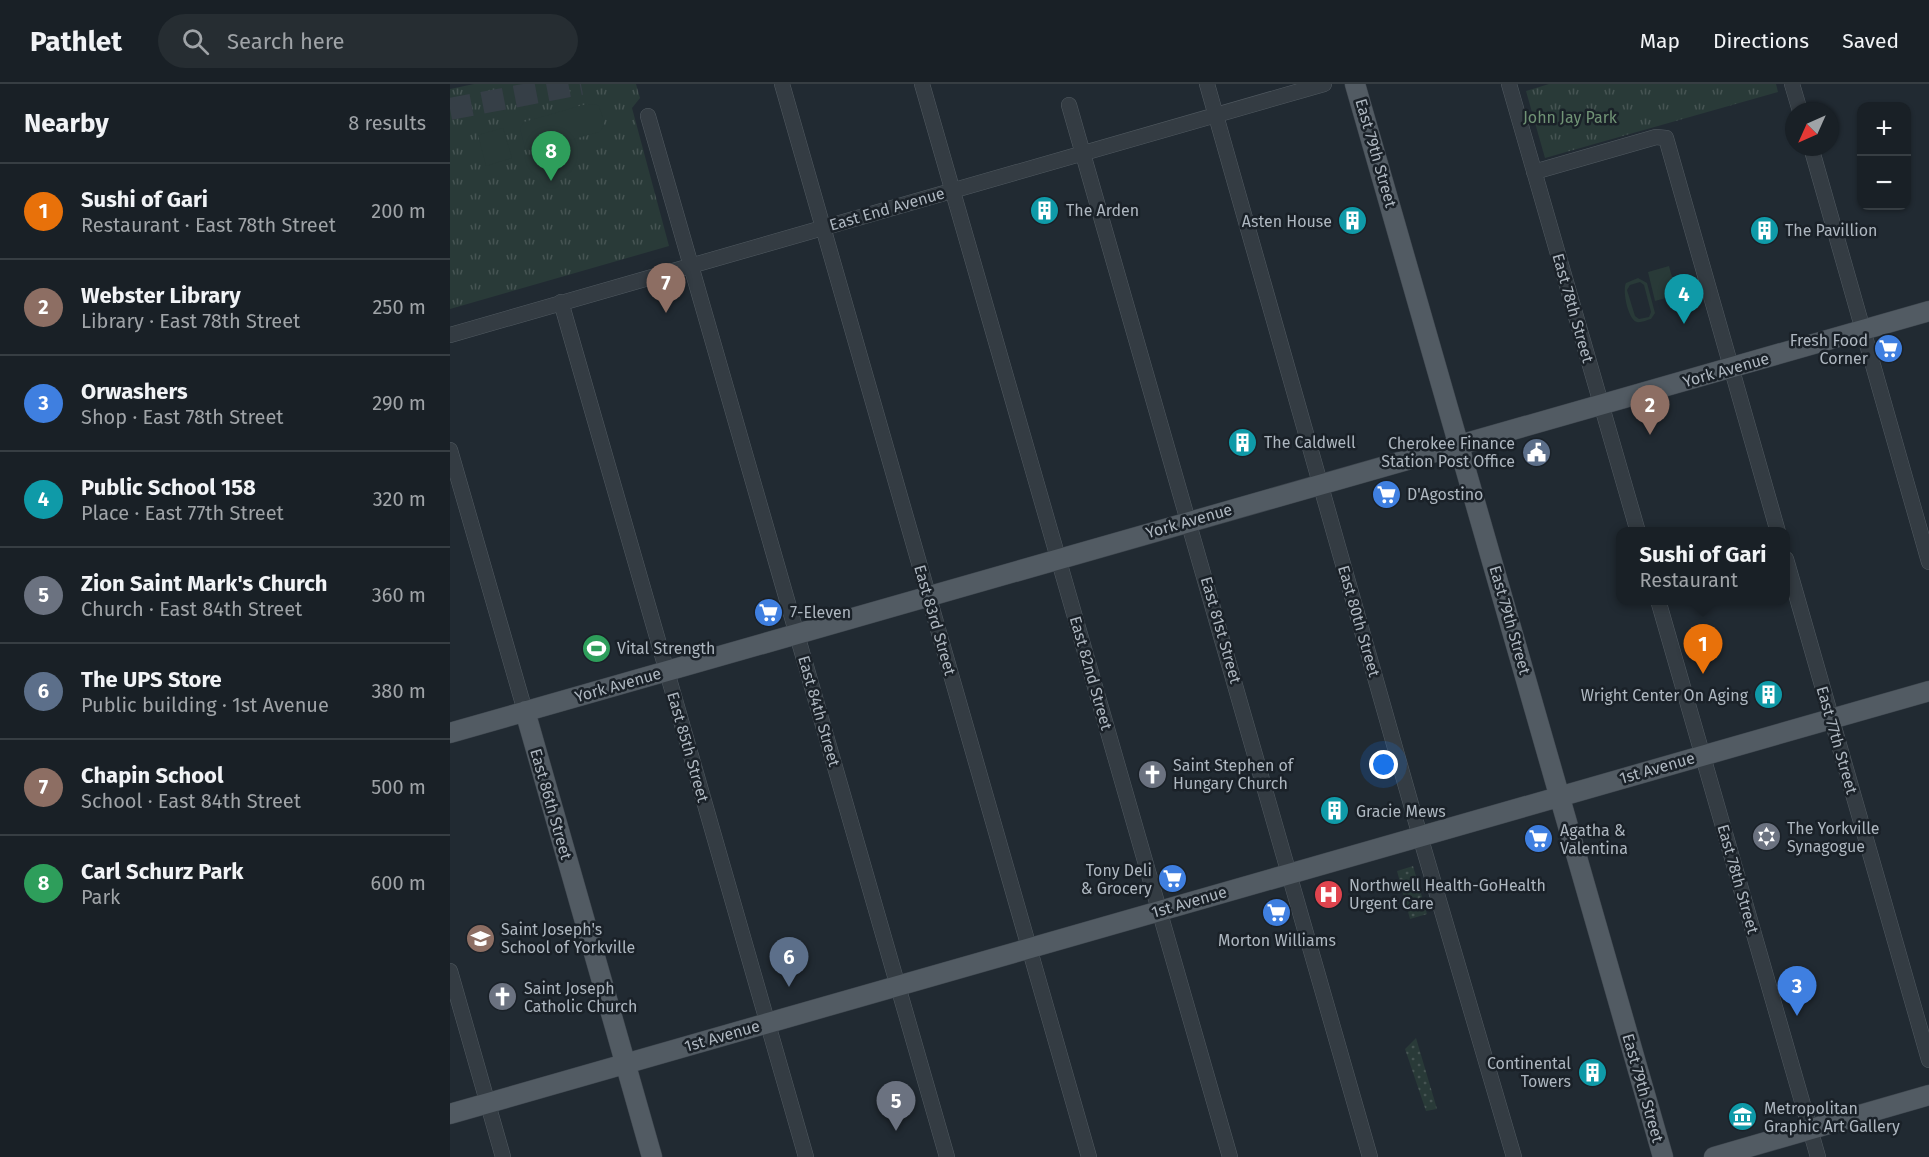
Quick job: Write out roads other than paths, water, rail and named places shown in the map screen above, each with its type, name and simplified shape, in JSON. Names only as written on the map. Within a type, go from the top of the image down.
[{"type":"main road","name":"East 79th Street","points":[[1355,84],[1663,1157]]},
{"type":"main road","name":"York Avenue","points":[[450,733],[1929,311]]},
{"type":"main road","name":"1st Avenue","points":[[450,1114],[1929,691]]},
{"type":"main road","name":"East 86th Street","points":[[525,711],[652,1157]]},
{"type":"main road","points":[[1714,1157],[1929,1095]]},
{"type":"street","name":"East 83rd Street","points":[[782,84],[1089,1157]]},
{"type":"street","name":"East 82nd Street","points":[[921,84],[1230,1157]]},
{"type":"street","name":"East 80th Street","points":[[1207,84],[1420,836],[1514,1157]]},
{"type":"street","name":"East End Avenue","points":[[450,335],[1324,84]]},
{"type":"street","name":"East 78th Street","points":[[1509,84],[1637,527]]},
{"type":"street","points":[[1792,84],[1797,102]]},
{"type":"street","name":"East 81st Street","points":[[1069,105],[1370,1157]]},
{"type":"street","name":"East 84th Street","points":[[648,116],[947,1157]]},
{"type":"street","points":[[1533,172],[1656,137],[1666,138],[1777,527]]},
{"type":"street","points":[[1813,156],[1929,562]]},
{"type":"street","name":"East 85th Street","points":[[561,302],[806,1157]]},
{"type":"street","name":"East 86th Street","points":[[450,450],[525,711]]},
{"type":"street","name":"East 77th Street","points":[[1790,576],[1929,1060]]},
{"type":"street","name":"East 78th Street","points":[[1659,605],[1818,1157]]},
{"type":"street","points":[[450,971],[503,1157]]},
{"type":"tunnel","points":[[450,109],[581,84]]},
{"type":"place","name":"Carl Schurz Park","points":[[551,181]]},
{"type":"place","name":"The Arden","points":[[1045,210]]},
{"type":"place","name":"Asten House","points":[[1353,221]]},
{"type":"place","name":"The Pavillion","points":[[1764,230]]},
{"type":"place","name":"Chapin School","points":[[666,313]]},
{"type":"place","name":"Public School 158","points":[[1684,324]]},
{"type":"place","name":"Fresh Food Corner","points":[[1889,349]]},
{"type":"place","name":"Webster Library","points":[[1650,435]]},
{"type":"place","name":"The Caldwell","points":[[1243,442]]},
{"type":"place","name":"Cherokee Finance Station Post Office","points":[[1536,452]]},
{"type":"place","name":"D'Agostino","points":[[1386,494]]},
{"type":"place","name":"7-Eleven","points":[[769,612]]},
{"type":"place","name":"Vital Strength","points":[[596,648]]},
{"type":"place","name":"Sushi of Gari","points":[[1703,674]]},
{"type":"place","name":"Wright Center On Aging","points":[[1769,695]]},
{"type":"place","name":"Saint Stephen of Hungary Church","points":[[1152,774]]},
{"type":"place","name":"Gracie Mews","points":[[1335,811]]},
{"type":"place","name":"The Yorkville Synagogue","points":[[1766,837]]},
{"type":"place","name":"Agatha & Valentina","points":[[1539,839]]},
{"type":"place","name":"Tony Deli & Grocery","points":[[1173,879]]},
{"type":"place","name":"Northwell Health-GoHealth Urgent Care","points":[[1328,894]]},
{"type":"place","name":"Morton Williams","points":[[1277,912]]},
{"type":"place","name":"Saint Joseph's School of Yorkville","points":[[480,938]]},
{"type":"place","name":"The UPS Store","points":[[789,987]]},
{"type":"place","name":"Saint Joseph Catholic Church","points":[[503,997]]},
{"type":"place","name":"Orwashers","points":[[1797,1016]]},
{"type":"place","name":"Continental Towers","points":[[1592,1072]]},
{"type":"place","name":"Metropolitan Graphic Art Gallery","points":[[1743,1117]]},
{"type":"place","name":"Zion Saint Mark's Church","points":[[896,1131]]},
{"type":"park label","name":"John Jay Park","points":[[1570,117]]}]
